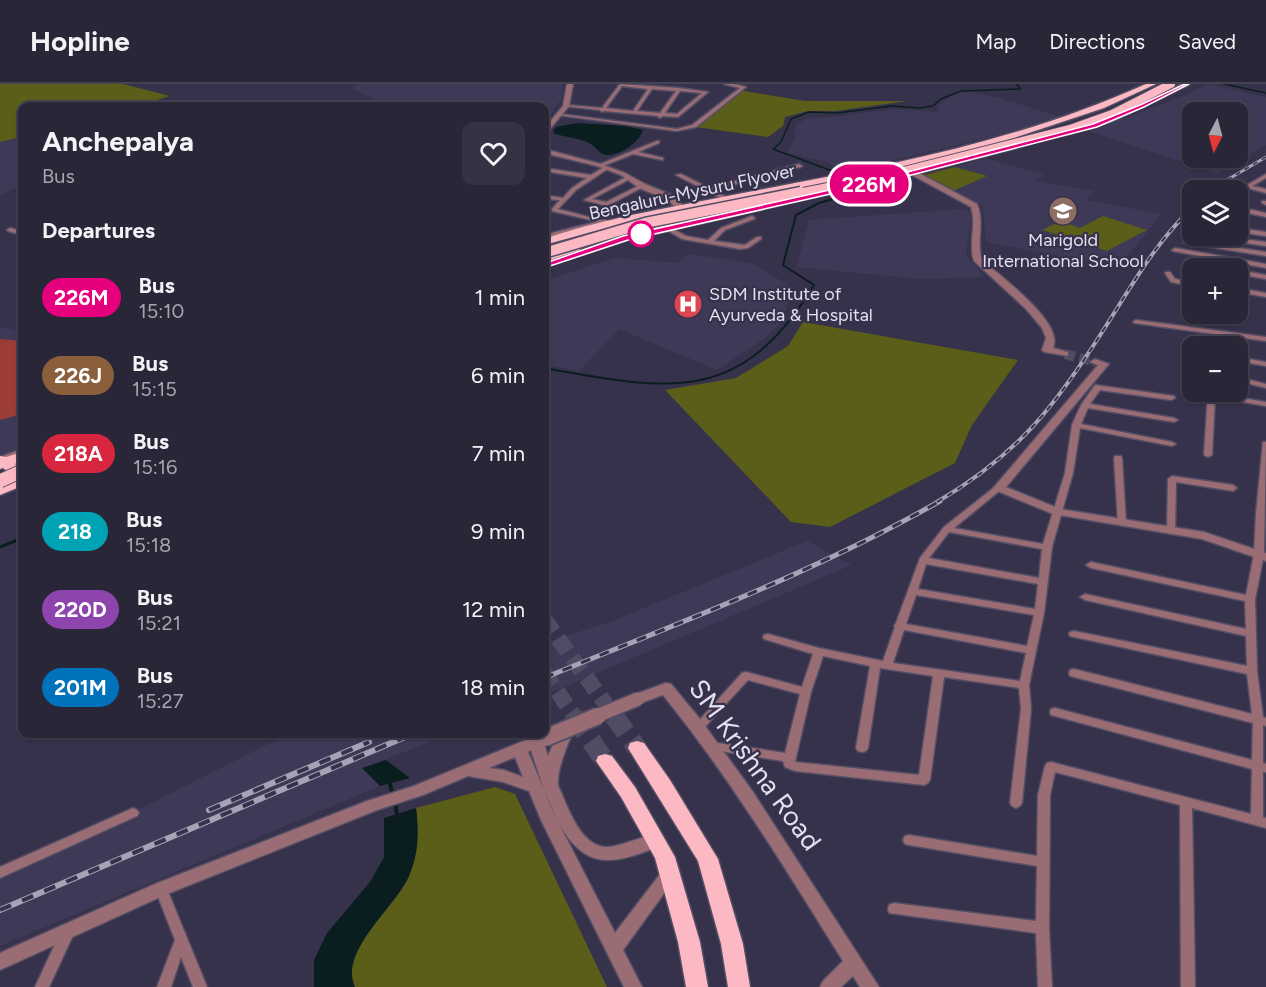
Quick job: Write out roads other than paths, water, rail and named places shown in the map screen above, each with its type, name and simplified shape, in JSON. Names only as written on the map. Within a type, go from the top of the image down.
[{"type":"highway","points":[[549,241],[607,224],[865,171],[981,144],[1078,117],[1152,84]]},
{"type":"highway","name":"Bengaluru-Mysuru Flyover","points":[[549,241],[630,221],[880,171],[1054,128],[1094,115],[1157,84]]},
{"type":"highway","points":[[549,252],[645,223],[878,177],[1056,133],[1112,114],[1172,84]]},
{"type":"highway","points":[[549,257],[597,240],[886,179],[1096,123],[1151,100],[1179,84]]},
{"type":"highway","points":[[1078,117],[1096,123]]},
{"type":"highway","points":[[1,464],[18,458]]},
{"type":"highway","points":[[1,464],[18,474]]},
{"type":"highway","points":[[0,481],[18,477]]},
{"type":"highway","points":[[0,491],[18,479]]},
{"type":"highway","points":[[636,748],[663,785],[708,859],[732,944],[739,987]]},
{"type":"highway","points":[[605,761],[628,792],[665,857],[689,942],[697,987]]},
{"type":"street","points":[[549,129],[561,116],[566,106],[570,84]]},
{"type":"street","points":[[561,116],[677,130],[694,126],[744,87],[726,84]]},
{"type":"street","points":[[865,171],[1062,120],[1146,84]]},
{"type":"street","points":[[912,172],[1095,125],[1186,84]]},
{"type":"street","points":[[566,106],[604,109],[662,115],[681,116],[706,92],[621,85],[604,109],[597,117]]},
{"type":"street","points":[[634,112],[651,87]]},
{"type":"street","points":[[653,123],[662,115],[679,89]]},
{"type":"street","points":[[602,222],[555,211],[562,199],[604,167],[657,141]]},
{"type":"street","points":[[549,152],[604,167],[671,198],[692,220],[626,238],[549,263]]},
{"type":"street","points":[[633,152],[662,159]]},
{"type":"street","points":[[708,190],[800,166]]},
{"type":"street","points":[[549,170],[592,177]]},
{"type":"street","points":[[549,173],[553,170]]},
{"type":"street","points":[[912,172],[974,206],[979,215],[975,254],[978,261],[1042,322],[1050,337],[1047,350],[1065,354]]},
{"type":"street","points":[[679,175],[725,199]]},
{"type":"street","points":[[1266,176],[1247,187],[1266,191]]},
{"type":"street","points":[[628,178],[587,200],[608,203],[642,186]]},
{"type":"street","points":[[1258,181],[1266,182]]},
{"type":"street","points":[[549,198],[562,199]]},
{"type":"street","points":[[549,240],[602,222],[679,208]]},
{"type":"street","points":[[1248,211],[1266,215]]},
{"type":"street","points":[[709,243],[723,229],[752,218]]},
{"type":"street","points":[[667,228],[684,238],[744,247],[759,238]]},
{"type":"street","points":[[9,230],[18,233]]},
{"type":"street","points":[[1248,231],[1266,234]]},
{"type":"street","points":[[1248,241],[1266,244]]},
{"type":"street","points":[[1213,246],[1266,254]]},
{"type":"street","points":[[1175,250],[1266,266]]},
{"type":"street","points":[[1168,273],[1173,281],[1182,282]]},
{"type":"street","points":[[1248,274],[1266,277]]},
{"type":"street","points":[[1248,292],[1266,295]]},
{"type":"street","points":[[1136,322],[1266,339]]},
{"type":"street","points":[[1248,361],[1266,364]]},
{"type":"street","points":[[862,748],[881,664],[899,626],[923,560],[947,529],[999,488],[1104,364],[1095,362]]},
{"type":"street","points":[[1248,382],[1266,386]]},
{"type":"street","points":[[1016,803],[1026,709],[1024,686],[1039,614],[1047,547],[1069,473],[1076,425],[1085,405],[1098,387],[1171,398]]},
{"type":"street","points":[[1209,455],[1211,394],[1266,404]]},
{"type":"street","points":[[1085,405],[1174,420]]},
{"type":"street","points":[[1076,425],[1172,444]]},
{"type":"street","points":[[1045,987],[1042,928],[1044,795],[1051,766],[1262,822],[1262,721],[1252,671],[1250,599],[1262,556],[1266,444]]},
{"type":"street","points":[[1118,458],[1122,523]]},
{"type":"street","points":[[1171,531],[1172,479],[1233,488]]},
{"type":"street","points":[[999,488],[1057,512],[1214,538],[1262,556]]},
{"type":"street","points":[[947,529],[1047,547]]},
{"type":"street","points":[[923,560],[1043,582]]},
{"type":"street","points":[[1091,565],[1250,599]]},
{"type":"street","points":[[912,591],[1039,614]]},
{"type":"street","points":[[1085,597],[1251,634]]},
{"type":"street","points":[[899,626],[1030,650]]},
{"type":"street","points":[[1074,634],[1252,671]]},
{"type":"street","points":[[768,637],[819,652],[881,664],[1024,686]]},
{"type":"street","points":[[819,652],[789,759],[789,764],[795,767],[924,780],[939,674]]},
{"type":"street","points":[[1074,673],[1262,721]]},
{"type":"street","points":[[699,726],[746,676],[806,692]]},
{"type":"street","name":"SM Krishna Road","points":[[549,737],[666,688],[699,726],[870,987]]},
{"type":"street","points":[[1056,712],[1262,767]]},
{"type":"street","points":[[543,784],[566,730]]},
{"type":"street","name":"SM Krishna Road","points":[[0,962],[161,889],[373,805],[418,791],[545,738]]},
{"type":"street","points":[[540,740],[543,784],[549,820],[633,987]]},
{"type":"street","points":[[712,746],[789,759]]},
{"type":"street","points":[[519,749],[579,841],[592,851],[614,853],[655,841]]},
{"type":"street","points":[[466,771],[543,784]]},
{"type":"street","points":[[1186,801],[1188,987]]},
{"type":"street","points":[[0,873],[133,813]]},
{"type":"street","points":[[909,840],[1043,862]]},
{"type":"street","points":[[614,948],[670,874]]},
{"type":"street","points":[[161,889],[200,987]]},
{"type":"street","points":[[894,909],[1042,928]]},
{"type":"street","points":[[42,987],[68,931]]},
{"type":"street","points":[[164,987],[181,940]]},
{"type":"street","points":[[829,987],[854,962]]},
{"type":"waterway","points":[[843,175],[773,149],[781,142],[791,119],[809,112],[837,113],[892,106],[919,108],[933,106],[941,99],[961,91],[1020,89],[1017,84]]},
{"type":"waterway","points":[[1224,84],[1266,93]]},
{"type":"waterway","points":[[854,185],[858,192]]},
{"type":"waterway","points":[[549,369],[588,376],[664,384],[698,380],[729,371],[758,353],[786,324],[814,285],[783,265],[796,215],[819,203],[858,192]]},
{"type":"waterway","points":[[0,547],[18,540]]},
{"type":"waterway","points":[[389,781],[393,795]]},
{"type":"waterway","points":[[395,801],[397,815]]},
{"type":"tunnel","points":[[1065,354],[1095,362]]},
{"type":"tunnel","points":[[549,626],[615,717]]},
{"type":"tunnel","points":[[549,679],[575,717]]},
{"type":"tunnel","points":[[574,716],[605,761]]},
{"type":"tunnel","points":[[614,716],[637,748]]},
{"type":"railway","points":[[1227,180],[1266,157]]},
{"type":"railway","points":[[937,502],[991,465],[1013,446],[1052,404],[1088,354],[1156,249],[1182,218]]},
{"type":"railway","points":[[549,676],[795,574],[940,501]]},
{"type":"railway","points":[[0,910],[403,738]]},
{"type":"railway","points":[[209,810],[369,742]]},
{"type":"place","name":"Marigold International School","points":[[1063,211]]},
{"type":"place","name":"SDM Institute of Ayurveda & Hospital","points":[[688,304]]}]
